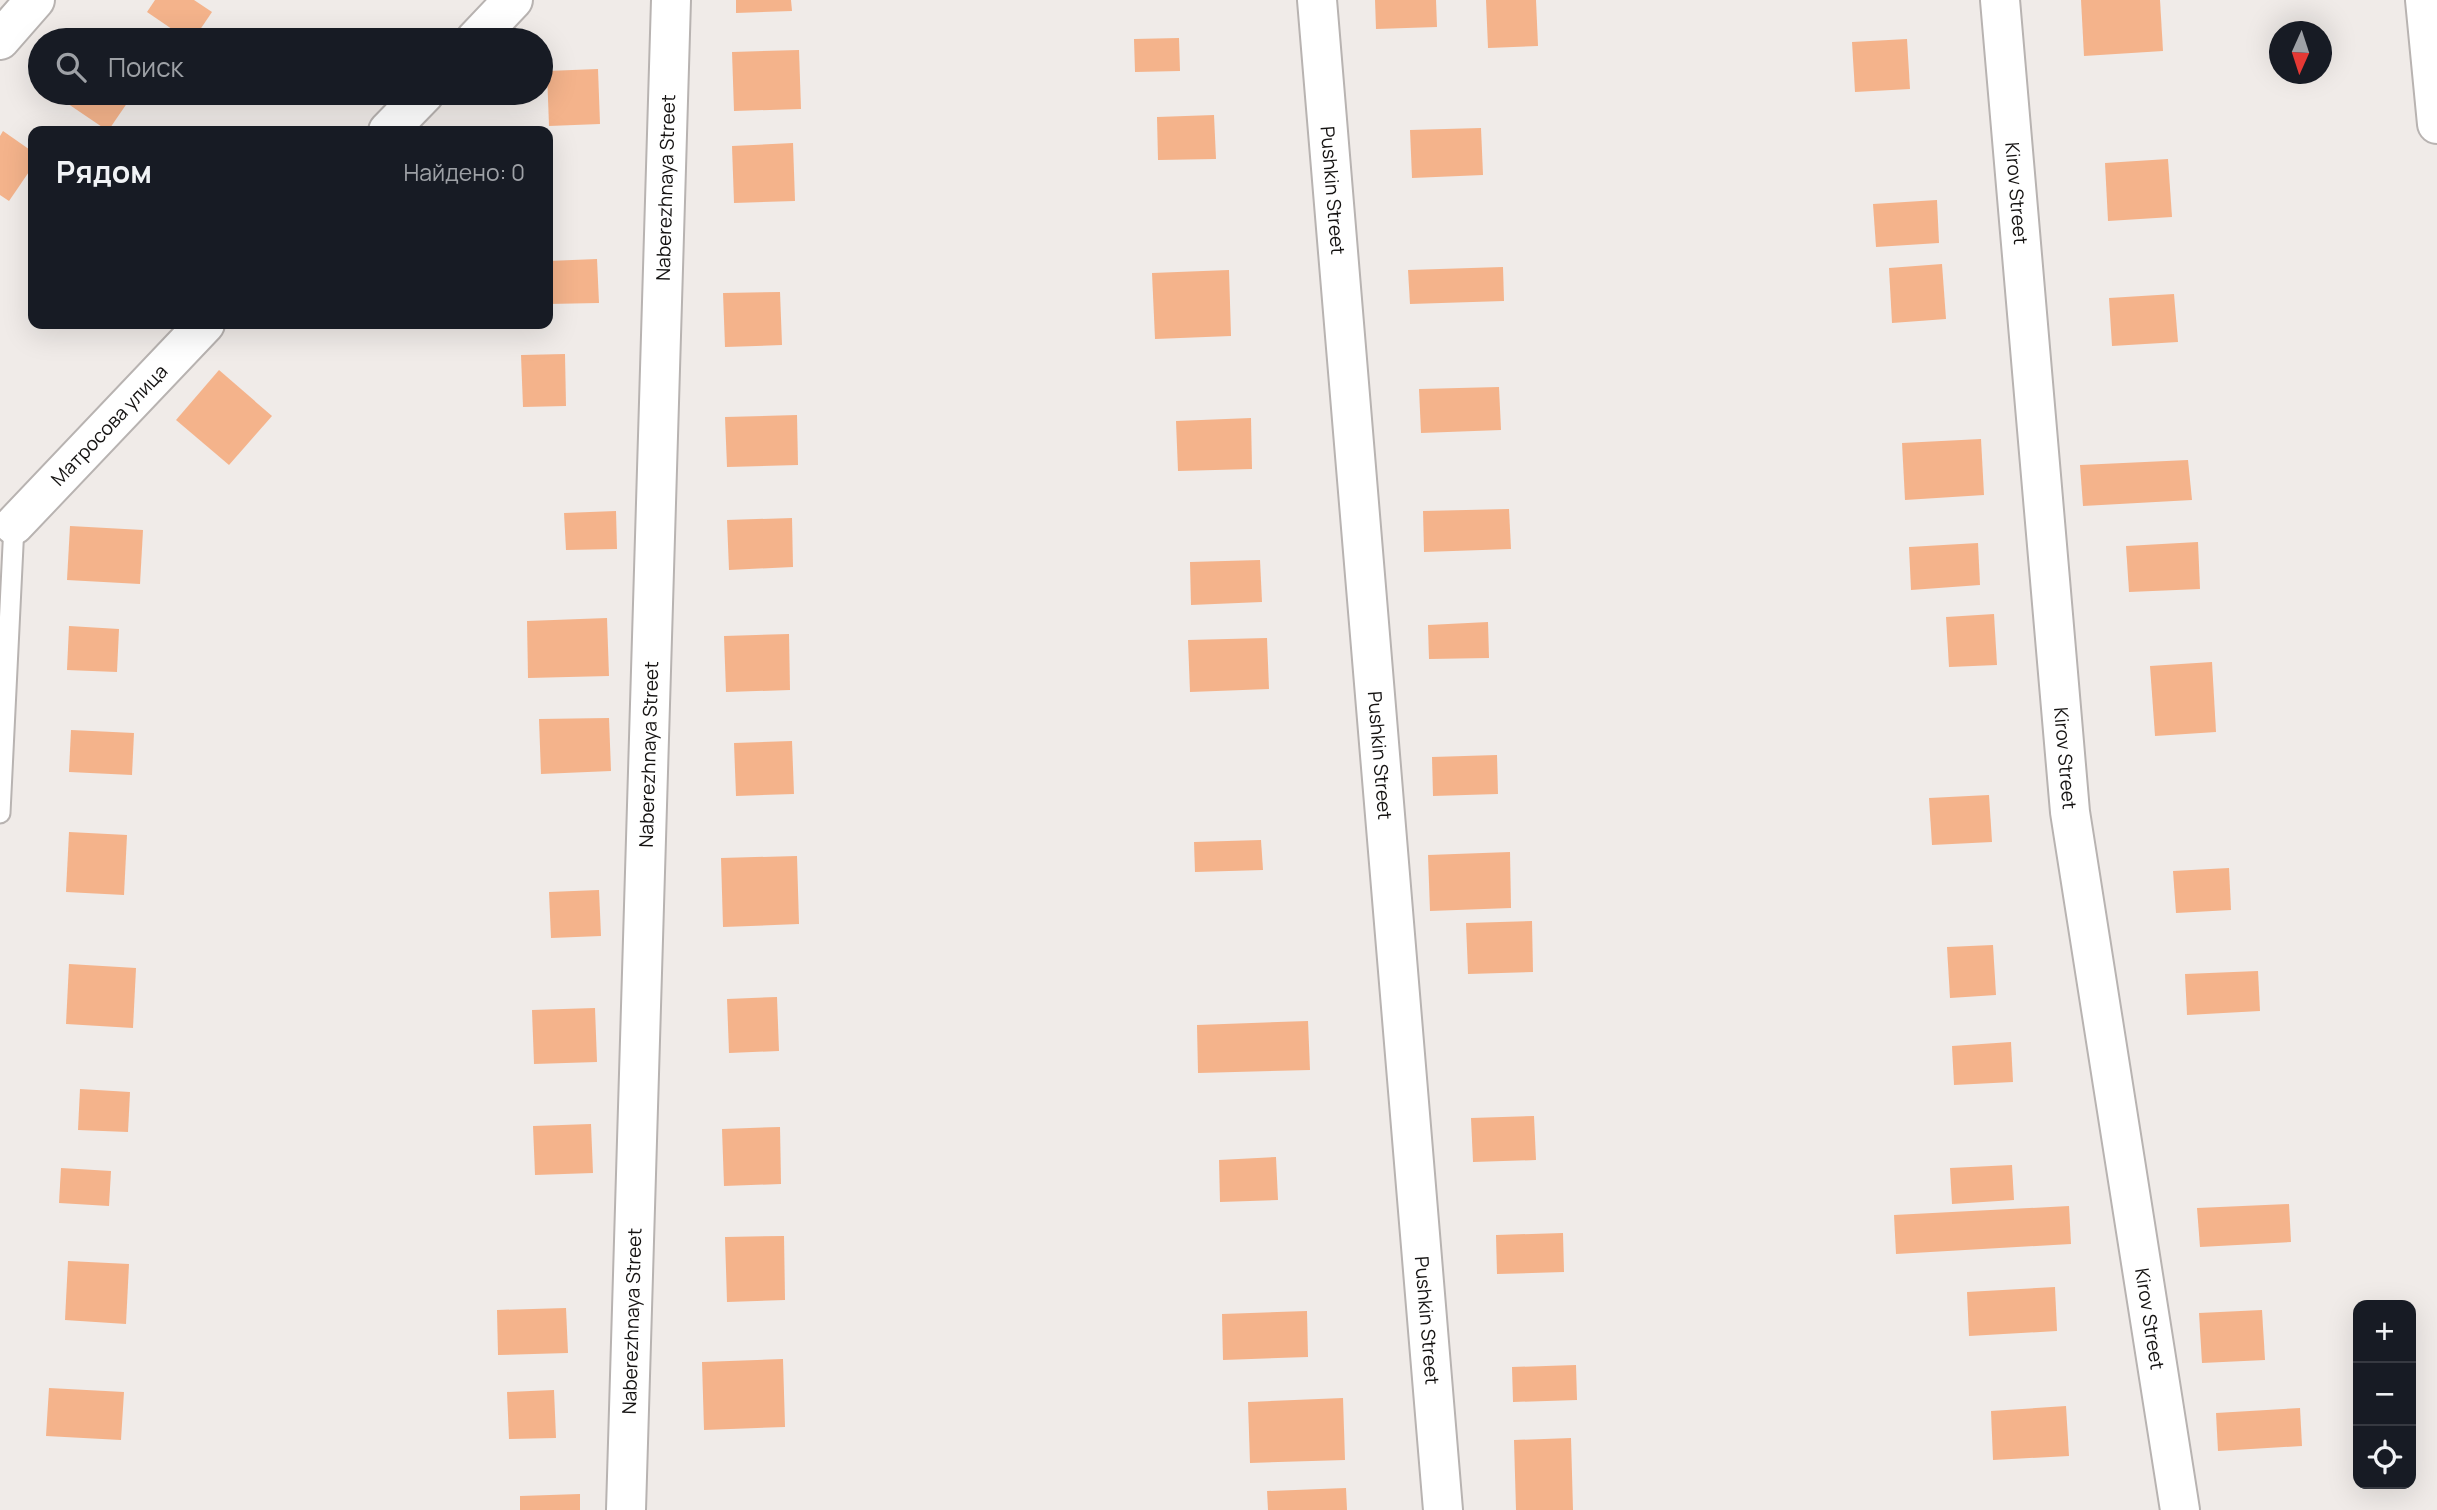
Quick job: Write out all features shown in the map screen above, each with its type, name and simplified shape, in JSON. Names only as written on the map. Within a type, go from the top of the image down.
[{"type":"street","points":[[0,40],[35,0]]},
{"type":"street","points":[[486,28],[513,0]]},
{"type":"street","name":"Naberezhnaya Street","points":[[626,1510],[671,0]]},
{"type":"street","name":"Pushkin Street","points":[[1317,0],[1443,1510]]},
{"type":"street","name":"Kirov Street","points":[[2000,0],[2070,813],[2180,1510]]},
{"type":"street","points":[[2425,0],[2437,124]]},
{"type":"street","points":[[393,126],[413,105]]},
{"type":"street","name":"Матросова улица","points":[[14,525],[200,329]]},
{"type":"lane","points":[[0,813],[14,525]]},
{"type":"building","points":[[155,0],[194,0],[212,12],[201,28],[170,28],[147,12]]},
{"type":"building","points":[[736,0],[791,0],[792,11],[736,13]]},
{"type":"building","points":[[1375,0],[1436,0],[1437,27],[1376,29]]},
{"type":"building","points":[[1486,0],[1536,0],[1538,46],[1488,48]]},
{"type":"building","points":[[2081,0],[2160,0],[2163,51],[2084,56]]},
{"type":"building","points":[[1179,38],[1180,71],[1135,72],[1134,39]]},
{"type":"building","points":[[1907,39],[1910,89],[1855,92],[1852,42]]},
{"type":"building","points":[[799,50],[801,109],[734,111],[732,52]]},
{"type":"building","points":[[598,69],[600,124],[549,126],[548,105],[553,105],[553,71]]},
{"type":"building","points":[[70,105],[126,105],[111,126],[101,126]]},
{"type":"building","points":[[1214,115],[1216,159],[1158,160],[1157,117]]},
{"type":"building","points":[[1481,128],[1483,175],[1412,178],[1410,130]]},
{"type":"building","points":[[3,131],[28,148],[28,173],[9,201],[0,195],[0,136]]},
{"type":"building","points":[[793,143],[795,201],[734,203],[732,146]]},
{"type":"building","points":[[2168,159],[2172,217],[2108,221],[2105,163]]},
{"type":"building","points":[[1937,200],[1939,243],[1876,247],[1873,204]]},
{"type":"building","points":[[597,259],[599,303],[553,304],[553,261]]},
{"type":"building","points":[[1942,264],[1946,319],[1892,323],[1889,268]]},
{"type":"building","points":[[1503,267],[1504,301],[1410,304],[1408,270]]},
{"type":"building","points":[[1229,270],[1231,336],[1155,339],[1152,273]]},
{"type":"building","points":[[780,292],[782,345],[725,347],[723,293]]},
{"type":"building","points":[[2174,294],[2178,342],[2112,346],[2109,298]]},
{"type":"building","points":[[565,354],[566,406],[523,407],[521,355]]},
{"type":"building","points":[[219,370],[272,416],[229,465],[176,420]]},
{"type":"building","points":[[1499,387],[1501,430],[1421,433],[1419,389]]},
{"type":"building","points":[[797,415],[798,465],[727,467],[725,417]]},
{"type":"building","points":[[1251,418],[1252,469],[1178,471],[1176,421]]},
{"type":"building","points":[[1981,439],[1984,495],[1905,500],[1902,443]]},
{"type":"building","points":[[2188,460],[2192,500],[2083,506],[2080,465]]},
{"type":"building","points":[[1509,509],[1511,549],[1424,552],[1423,511]]},
{"type":"building","points":[[616,511],[617,549],[566,550],[564,513]]},
{"type":"building","points":[[792,518],[793,567],[729,570],[727,520]]},
{"type":"building","points":[[70,526],[143,530],[140,584],[67,580]]},
{"type":"building","points":[[2198,542],[2200,589],[2129,592],[2126,546]]},
{"type":"building","points":[[1978,543],[1980,585],[1911,590],[1909,547]]},
{"type":"building","points":[[1260,560],[1262,602],[1191,605],[1190,562]]},
{"type":"building","points":[[1994,614],[1997,665],[1949,667],[1946,617]]},
{"type":"building","points":[[607,618],[609,676],[528,678],[527,621]]},
{"type":"building","points":[[1488,622],[1489,658],[1429,659],[1428,625]]},
{"type":"building","points":[[69,626],[119,629],[117,672],[67,670]]},
{"type":"building","points":[[789,634],[790,690],[726,692],[724,636]]},
{"type":"building","points":[[1267,638],[1269,689],[1190,692],[1188,640]]},
{"type":"building","points":[[2212,662],[2216,732],[2155,736],[2150,666]]},
{"type":"building","points":[[609,718],[611,771],[541,774],[539,719]]},
{"type":"building","points":[[71,730],[134,733],[132,775],[69,772]]},
{"type":"building","points":[[792,741],[794,794],[736,796],[734,743]]},
{"type":"building","points":[[1497,755],[1498,794],[1433,796],[1432,757]]},
{"type":"building","points":[[1989,795],[1992,842],[1932,845],[1929,798]]},
{"type":"building","points":[[69,832],[127,835],[124,895],[66,892]]},
{"type":"building","points":[[1261,840],[1263,870],[1195,872],[1194,842]]},
{"type":"building","points":[[1510,852],[1511,908],[1430,911],[1428,855]]},
{"type":"building","points":[[797,856],[799,924],[723,927],[721,858]]},
{"type":"building","points":[[2229,868],[2231,910],[2176,913],[2173,871]]},
{"type":"building","points":[[599,890],[601,936],[551,938],[549,892]]},
{"type":"building","points":[[1532,921],[1533,972],[1468,974],[1466,923]]},
{"type":"building","points":[[1993,945],[1996,995],[1950,998],[1947,947]]},
{"type":"building","points":[[69,964],[136,968],[133,1028],[66,1024]]},
{"type":"building","points":[[2258,971],[2260,1011],[2187,1015],[2185,974]]},
{"type":"building","points":[[777,997],[779,1051],[729,1053],[727,999]]},
{"type":"building","points":[[595,1008],[597,1062],[534,1064],[532,1010]]},
{"type":"building","points":[[1308,1021],[1310,1070],[1198,1073],[1197,1025]]},
{"type":"building","points":[[2011,1042],[2013,1082],[1954,1085],[1952,1046]]},
{"type":"building","points":[[80,1089],[130,1092],[128,1132],[78,1130]]},
{"type":"building","points":[[1534,1116],[1536,1160],[1473,1162],[1471,1118]]},
{"type":"building","points":[[591,1124],[593,1173],[535,1175],[533,1126]]},
{"type":"building","points":[[780,1127],[781,1184],[724,1186],[722,1129]]},
{"type":"building","points":[[1276,1157],[1278,1200],[1220,1202],[1219,1160]]},
{"type":"building","points":[[2012,1165],[2014,1200],[1952,1204],[1950,1168]]},
{"type":"building","points":[[61,1168],[111,1171],[109,1206],[59,1203]]},
{"type":"building","points":[[2289,1204],[2291,1242],[2200,1247],[2197,1208]]},
{"type":"building","points":[[2069,1206],[2071,1244],[1896,1254],[1894,1215]]},
{"type":"building","points":[[1563,1233],[1564,1272],[1497,1274],[1496,1235]]},
{"type":"building","points":[[784,1236],[785,1300],[727,1302],[725,1237]]},
{"type":"building","points":[[68,1261],[129,1264],[126,1324],[65,1320]]},
{"type":"building","points":[[2055,1287],[2057,1331],[1969,1336],[1967,1292]]},
{"type":"building","points":[[566,1308],[568,1353],[498,1355],[497,1310]]},
{"type":"building","points":[[2262,1310],[2265,1360],[2202,1363],[2199,1313]]},
{"type":"building","points":[[1307,1311],[1308,1357],[1223,1360],[1222,1314]]},
{"type":"building","points":[[783,1359],[785,1427],[704,1430],[702,1362]]},
{"type":"building","points":[[1576,1365],[1577,1400],[1513,1402],[1512,1367]]},
{"type":"building","points":[[49,1388],[124,1392],[121,1440],[46,1436]]},
{"type":"building","points":[[554,1390],[556,1438],[509,1439],[507,1392]]},
{"type":"building","points":[[1343,1398],[1345,1460],[1250,1463],[1248,1402]]},
{"type":"building","points":[[2066,1406],[2069,1456],[1993,1460],[1991,1411]]},
{"type":"building","points":[[2300,1408],[2302,1446],[2218,1451],[2216,1413]]},
{"type":"building","points":[[1571,1438],[1573,1510],[1516,1510],[1514,1440]]},
{"type":"building","points":[[1346,1488],[1347,1510],[1268,1510],[1267,1491]]},
{"type":"building","points":[[580,1494],[580,1510],[520,1510],[520,1496]]}]
